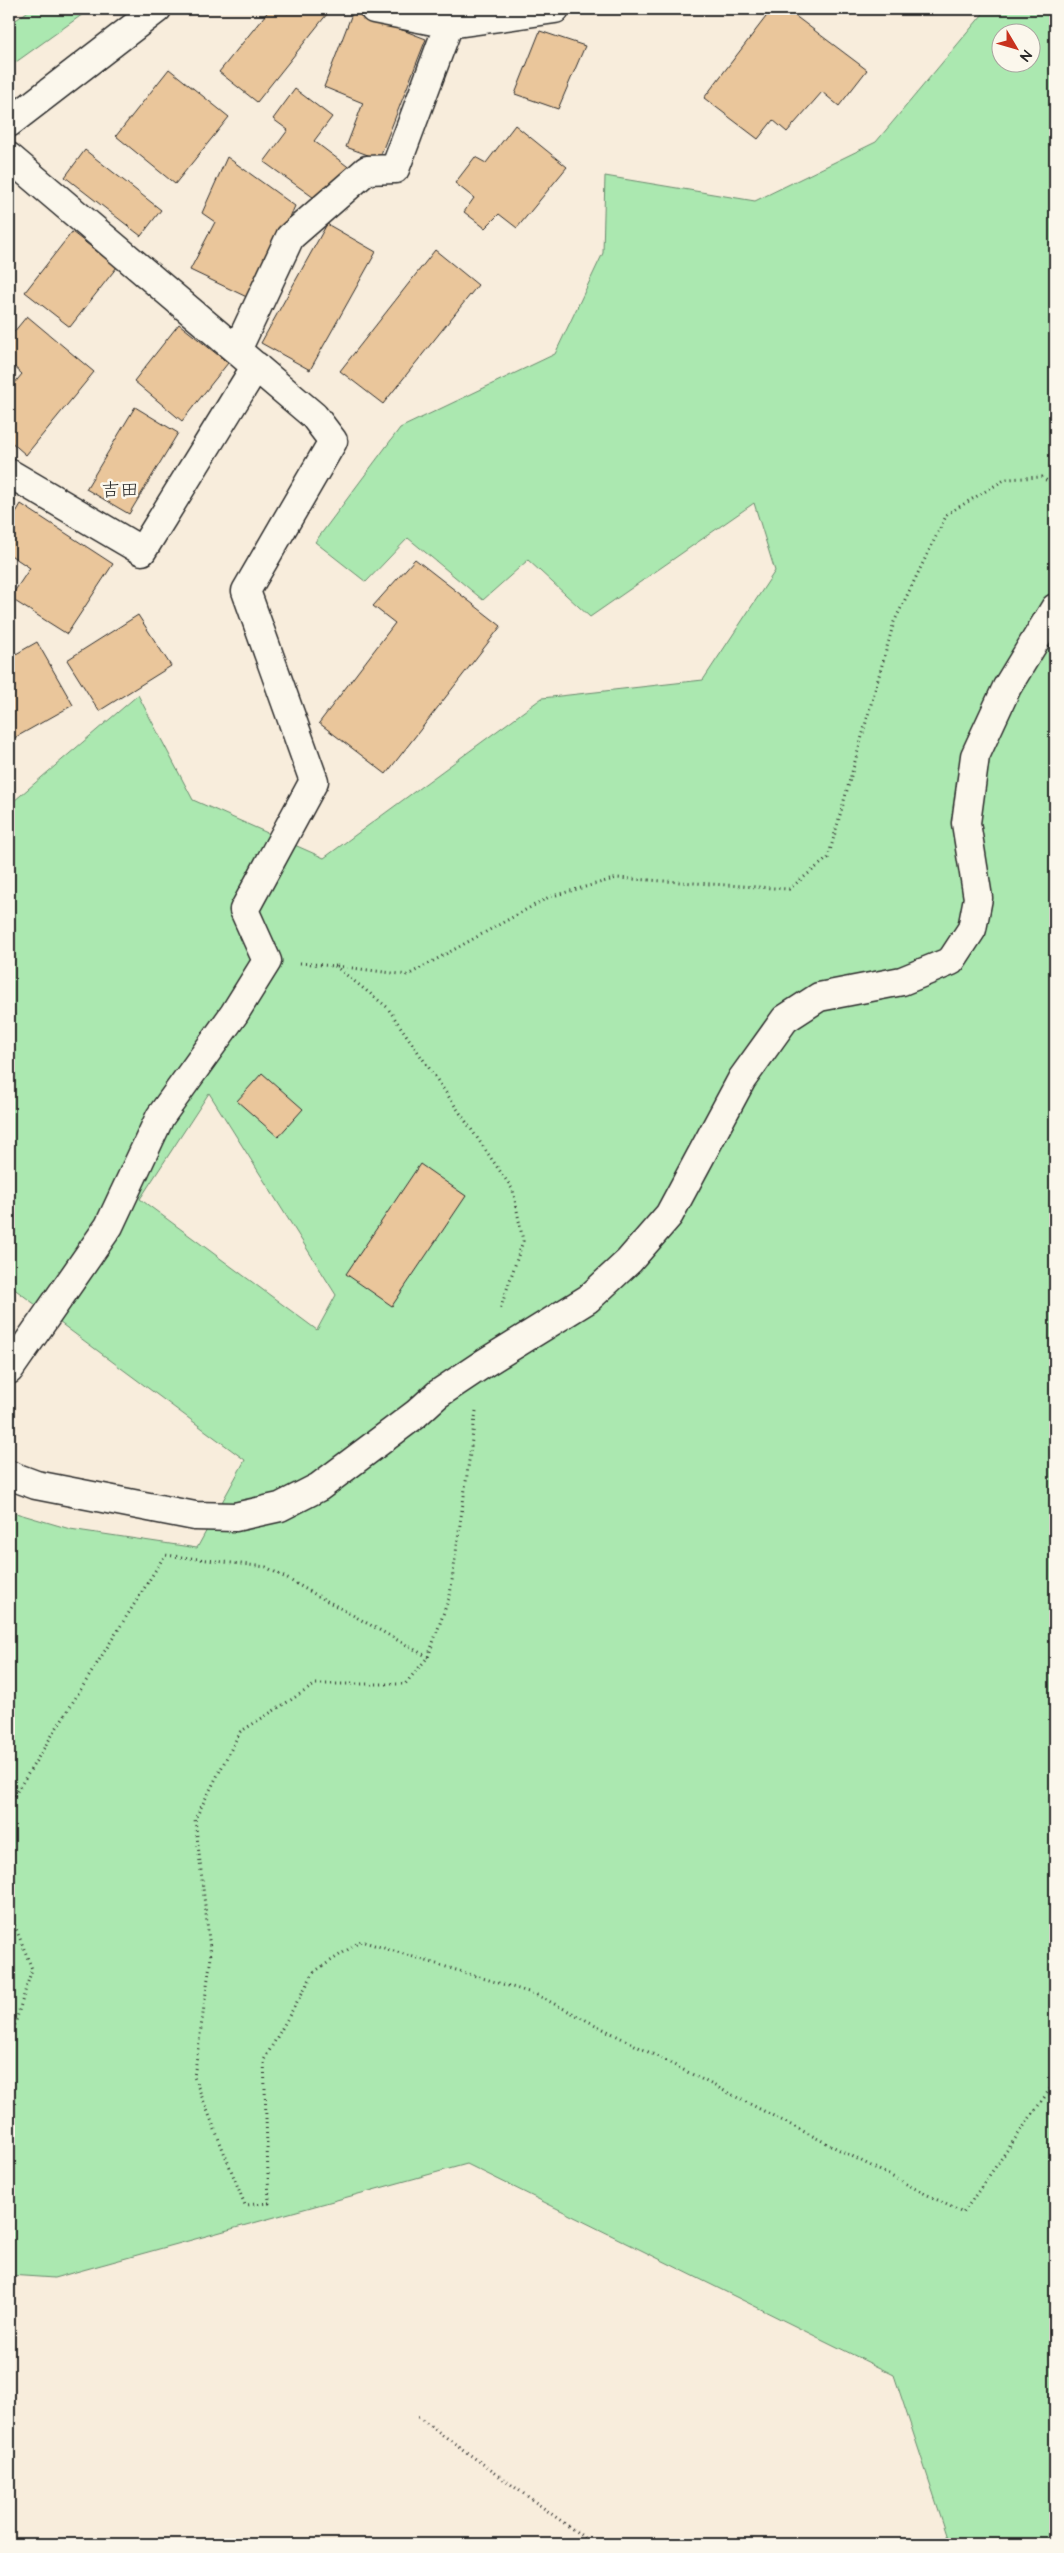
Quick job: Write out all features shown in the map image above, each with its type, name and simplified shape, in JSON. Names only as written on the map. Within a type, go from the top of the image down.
[{"type":"street","points":[[9,123],[157,9]]},
{"type":"street","points":[[374,9],[449,24],[555,9]]},
{"type":"street","points":[[9,473],[142,551],[247,358],[290,237],[367,170],[395,169],[449,24]]},
{"type":"street","points":[[9,157],[314,416],[333,441],[246,591],[314,781],[244,910],[267,960],[234,1014],[160,1117],[109,1226],[9,1370]]},
{"type":"street","points":[[9,1475],[36,1485],[195,1516],[235,1517],[280,1507],[319,1486],[416,1414],[438,1394],[588,1299],[629,1262],[669,1215],[742,1079],[785,1020],[819,997],[902,981],[951,961],[972,929],[978,898],[966,823],[975,756],[1007,687],[1055,608]]},
{"type":"path","points":[[267,960],[408,975],[549,897],[617,878],[789,889],[828,858],[894,622],[947,514],[1006,479],[1042,477],[1055,487]]},
{"type":"path","points":[[335,966],[387,1007],[513,1190],[522,1241],[483,1364],[450,1595],[428,1658],[405,1684],[316,1684],[240,1732],[195,1819],[211,1957],[194,2077],[245,2205],[269,2202],[264,2060],[314,1972],[361,1941],[535,1994],[963,2214],[1055,2082]]},
{"type":"path","points":[[9,1804],[165,1554],[266,1567],[428,1658]]},
{"type":"path","points":[[9,1912],[32,1969],[9,2043]]},
{"type":"path","points":[[418,2417],[592,2544]]},
{"type":"green space","points":[[31,9],[90,9],[9,67],[9,25]]},
{"type":"green space","points":[[987,9],[1055,9],[1055,2544],[950,2544],[894,2375],[467,2164],[54,2278],[9,2275],[9,1511],[70,1529],[197,1548],[245,1460],[9,1285],[9,798],[14,801],[138,695],[193,800],[324,858],[542,698],[703,680],[775,571],[754,503],[590,617],[528,560],[483,600],[408,538],[366,582],[315,542],[400,428],[555,354],[603,253],[605,176],[755,201],[876,142]],"holes":[[[209,1093],[336,1295],[317,1330],[140,1199]]]},
{"type":"building","points":[[270,9],[331,9],[257,102],[219,72]]},
{"type":"building","points":[[772,9],[786,9],[867,70],[839,106],[822,92],[787,132],[773,120],[758,139],[704,98]]},
{"type":"building","points":[[353,11],[426,39],[379,159],[346,147],[363,103],[324,87]]},
{"type":"building","points":[[540,31],[585,46],[558,109],[515,94]]},
{"type":"building","points":[[169,69],[229,117],[175,184],[116,136]]},
{"type":"building","points":[[295,89],[332,117],[314,141],[351,169],[324,205],[264,162],[288,130],[273,119]]},
{"type":"building","points":[[515,125],[567,167],[517,228],[499,214],[485,228],[464,212],[474,198],[455,183],[475,157],[486,163]]},
{"type":"building","points":[[85,150],[161,210],[141,236],[65,177]]},
{"type":"building","points":[[227,157],[295,206],[253,300],[190,270],[215,222],[202,213]]},
{"type":"building","points":[[327,224],[376,252],[310,370],[261,343]]},
{"type":"building","points":[[72,232],[117,267],[70,327],[25,292]]},
{"type":"building","points":[[435,250],[478,285],[383,404],[340,371]]},
{"type":"building","points":[[27,316],[94,372],[26,455],[9,440],[9,390],[22,374],[9,362],[9,338]]},
{"type":"building","points":[[179,324],[228,363],[182,421],[134,381]]},
{"type":"building","points":[[135,407],[178,433],[129,514],[86,489]]},
{"type":"building","points":[[21,504],[113,564],[67,634],[10,598],[30,568],[9,554],[9,524]]},
{"type":"building","points":[[415,559],[501,626],[386,774],[319,723],[395,623],[373,606]]},
{"type":"building","points":[[138,615],[171,666],[99,711],[67,660]]},
{"type":"building","points":[[37,642],[73,705],[9,741],[9,658]]},
{"type":"building","points":[[262,1073],[303,1109],[278,1137],[237,1101]]},
{"type":"building","points":[[420,1164],[466,1196],[392,1306],[346,1274]]},
{"type":"district","name":"吉田","points":[[120,489]]}]
